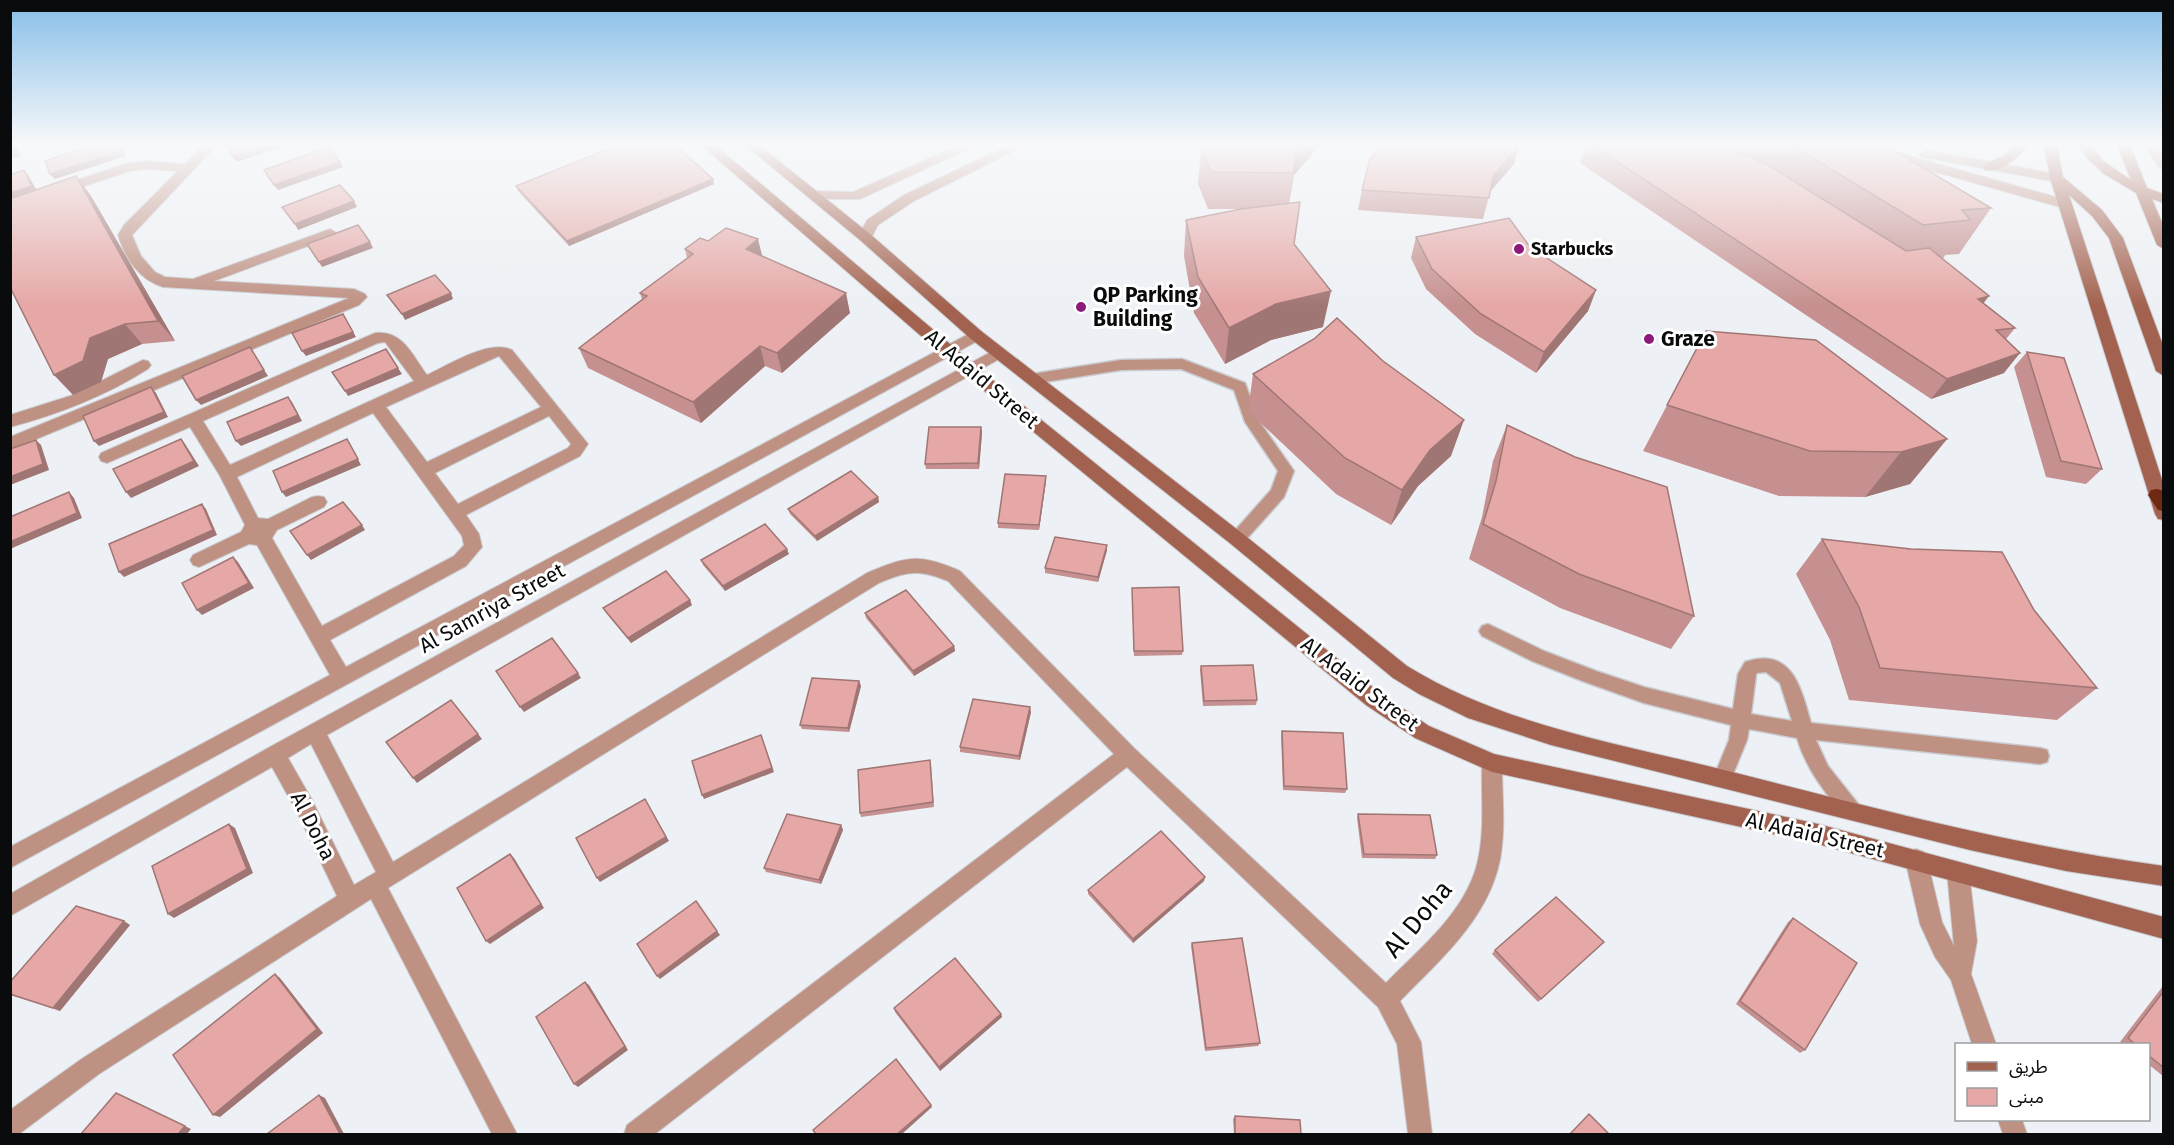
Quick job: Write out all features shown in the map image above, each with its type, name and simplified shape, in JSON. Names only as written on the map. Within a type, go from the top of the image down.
[{"type":"street","points":[[10,207],[35,198]]},
{"type":"street","points":[[10,444],[354,302],[360,297],[354,294],[162,282],[150,277],[129,248],[125,235],[159,198]]},
{"type":"street","name":"Al Adaid Street","points":[[769,198],[947,351],[1373,699],[1429,736],[1492,763],[1818,834],[2163,928]]},
{"type":"street","name":"Al Adaid Street","points":[[818,198],[998,353],[1237,539],[1400,672],[1427,690],[1461,707],[1509,725],[1722,779],[2026,852],[2113,870],[2163,876]]},
{"type":"street","points":[[865,237],[878,218],[908,198]]},
{"type":"street","points":[[2045,198],[2065,204]]},
{"type":"street","points":[[2063,198],[2163,514]]},
{"type":"street","points":[[2082,198],[2107,222],[2116,238],[2163,371]]},
{"type":"street","points":[[2145,198],[2163,245]]},
{"type":"street","points":[[192,284],[330,233]]},
{"type":"street","name":"Al Samriya Street","points":[[10,858],[976,335]]},
{"type":"street","points":[[107,457],[380,337],[392,339],[424,383]]},
{"type":"street","points":[[227,474],[489,353],[501,351],[507,354],[580,441],[577,450],[455,513]]},
{"type":"street","name":"Al Samriya Street","points":[[10,906],[275,754],[998,353]]},
{"type":"street","points":[[10,421],[78,400],[108,386],[143,365]]},
{"type":"street","points":[[318,637],[466,557],[474,542],[376,405]]},
{"type":"street","points":[[424,471],[552,408]]},
{"type":"street","points":[[193,418],[342,678]]},
{"type":"street","points":[[199,560],[318,502]]},
{"type":"street","points":[[10,1125],[91,1066],[350,900],[863,584],[901,566],[928,564],[954,576],[1128,755],[1386,999],[1409,1042],[1420,1134]]},
{"type":"street","points":[[315,732],[344,784],[382,881],[505,1134]]},
{"type":"street","name":"Al Doha","points":[[275,754],[305,807],[350,900]]},
{"type":"street","points":[[636,1134],[1128,755]]},
{"type":"street","name":"Al Doha","points":[[1386,999],[1460,921],[1473,903],[1482,883],[1489,862],[1492,840],[1492,763]]},
{"type":"street","points":[[1916,859],[1931,924],[1943,949],[1960,974],[1984,1043]]},
{"type":"street","points":[[1958,872],[1966,942],[1960,974]]},
{"type":"lane","points":[[1032,379],[1121,365],[1182,364],[1240,387],[1252,422],[1286,471],[1278,493],[1237,539]]},
{"type":"lane","points":[[1488,631],[1538,656],[1591,677],[1644,695],[1742,719],[1802,732],[2040,756]]},
{"type":"lane","points":[[1722,779],[1738,740],[1747,674],[1751,668],[1760,664],[1771,666],[1788,680],[1802,732],[1821,771],[1852,811]]},
{"type":"building","points":[[89,198],[158,321],[125,324],[90,338],[83,361],[54,375],[10,287],[10,199]]},
{"type":"building","points":[[305,198],[352,198],[354,201],[295,224],[282,207]]},
{"type":"building","points":[[528,198],[667,198],[567,241]]},
{"type":"building","points":[[1673,198],[1821,198],[1906,251],[1929,248],[1989,296],[1978,299],[2015,328],[1996,330],[2020,353],[1947,379]]},
{"type":"building","points":[[1879,198],[1975,198],[1991,208],[1962,210],[1970,220],[1923,225]]},
{"type":"building","points":[[1300,202],[1294,244],[1331,291],[1276,304],[1229,328],[1198,277],[1186,220],[1241,209]]},
{"type":"building","points":[[1509,218],[1530,247],[1596,290],[1544,352],[1481,314],[1432,269],[1416,237]]},
{"type":"building","points":[[358,225],[370,242],[319,262],[307,244]]},
{"type":"building","points":[[726,228],[758,239],[746,249],[846,293],[777,353],[760,346],[693,402],[579,348],[647,296],[640,293],[693,254],[685,249],[700,238],[708,241]]},
{"type":"building","points":[[435,275],[451,293],[402,314],[387,295]]},
{"type":"building","points":[[343,314],[353,332],[302,351],[292,333]]},
{"type":"building","points":[[1337,318],[1383,361],[1464,420],[1430,450],[1402,490],[1345,458],[1253,374],[1314,339]]},
{"type":"building","points":[[1706,331],[1816,340],[1947,439],[1901,452],[1810,451],[1667,405]]},
{"type":"building","points":[[250,347],[264,370],[196,400],[182,376]]},
{"type":"building","points":[[386,349],[398,368],[345,391],[332,372]]},
{"type":"building","points":[[2027,352],[2064,358],[2102,469],[2061,461]]},
{"type":"building","points":[[151,387],[164,412],[94,441],[83,416]]},
{"type":"building","points":[[288,397],[298,415],[236,441],[227,422]]},
{"type":"building","points":[[1507,425],[1575,457],[1667,487],[1694,616],[1579,574],[1483,524],[1496,481]]},
{"type":"building","points":[[929,427],[981,427],[978,463],[925,464]]},
{"type":"building","points":[[181,439],[194,461],[126,492],[113,469]]},
{"type":"building","points":[[347,439],[358,459],[282,492],[273,471]]},
{"type":"building","points":[[36,440],[43,464],[10,477],[10,449]]},
{"type":"building","points":[[851,471],[878,497],[815,536],[788,509]]},
{"type":"building","points":[[1005,474],[1046,476],[1039,525],[998,523]]},
{"type":"building","points":[[69,492],[77,513],[10,542],[10,517]]},
{"type":"building","points":[[343,502],[362,525],[307,555],[290,531]]},
{"type":"building","points":[[202,504],[213,530],[119,572],[109,544]]},
{"type":"building","points":[[765,524],[787,549],[723,586],[701,560]]},
{"type":"building","points":[[1055,537],[1107,545],[1098,577],[1045,568]]},
{"type":"building","points":[[1822,539],[1911,549],[2002,552],[2034,610],[2097,688],[1880,668],[1859,607]]},
{"type":"building","points":[[233,557],[249,583],[197,610],[182,583]]},
{"type":"building","points":[[666,571],[690,600],[628,638],[603,608]]},
{"type":"building","points":[[1179,587],[1183,651],[1134,651],[1132,588]]},
{"type":"building","points":[[906,590],[954,646],[913,671],[865,613]]},
{"type":"building","points":[[552,638],[578,673],[520,707],[496,671]]},
{"type":"building","points":[[1253,665],[1257,700],[1204,701],[1201,666]]},
{"type":"building","points":[[812,678],[859,681],[848,728],[800,725]]},
{"type":"building","points":[[973,699],[1030,707],[1019,756],[960,747]]},
{"type":"building","points":[[451,700],[478,734],[413,778],[386,742]]},
{"type":"building","points":[[1282,731],[1343,733],[1347,789],[1284,786]]},
{"type":"building","points":[[761,735],[772,768],[702,795],[692,761]]},
{"type":"building","points":[[930,760],[933,802],[860,813],[858,770]]},
{"type":"building","points":[[645,799],[666,837],[597,878],[576,838]]},
{"type":"building","points":[[787,814],[841,825],[819,880],[764,868]]},
{"type":"building","points":[[1358,814],[1430,815],[1437,855],[1364,854]]},
{"type":"building","points":[[229,824],[247,869],[168,914],[152,866]]},
{"type":"building","points":[[1161,831],[1205,877],[1133,939],[1088,890]]},
{"type":"building","points":[[510,854],[541,904],[486,941],[457,888]]},
{"type":"building","points":[[1556,897],[1604,942],[1541,999],[1495,950]]},
{"type":"building","points":[[696,901],[717,931],[657,976],[637,944]]},
{"type":"building","points":[[76,906],[124,921],[53,1008],[10,994],[10,982]]},
{"type":"building","points":[[1793,918],[1857,963],[1805,1050],[1740,1001]]},
{"type":"building","points":[[1242,938],[1260,1043],[1206,1048],[1192,943]]},
{"type":"building","points":[[955,958],[1001,1014],[939,1067],[894,1008]]},
{"type":"building","points":[[275,974],[317,1029],[213,1115],[173,1055]]},
{"type":"building","points":[[585,982],[625,1046],[574,1084],[536,1017]]},
{"type":"building","points":[[2163,992],[2163,1067],[2150,1057],[2150,1043],[2134,1043],[2128,1038]]},
{"type":"building","points":[[896,1059],[931,1105],[897,1134],[816,1134],[813,1130]]},
{"type":"building","points":[[116,1093],[185,1126],[178,1134],[81,1134]]},
{"type":"building","points":[[319,1095],[340,1134],[267,1134]]},
{"type":"building","points":[[1589,1114],[1609,1134],[1570,1134]]},
{"type":"building","points":[[1235,1116],[1300,1120],[1301,1134],[1235,1134]]},
{"type":"place","name":"Starbucks","points":[[1519,249]]},
{"type":"place","name":"QP Parking Building","points":[[1081,307]]},
{"type":"place","name":"Graze","points":[[1649,339]]}]
